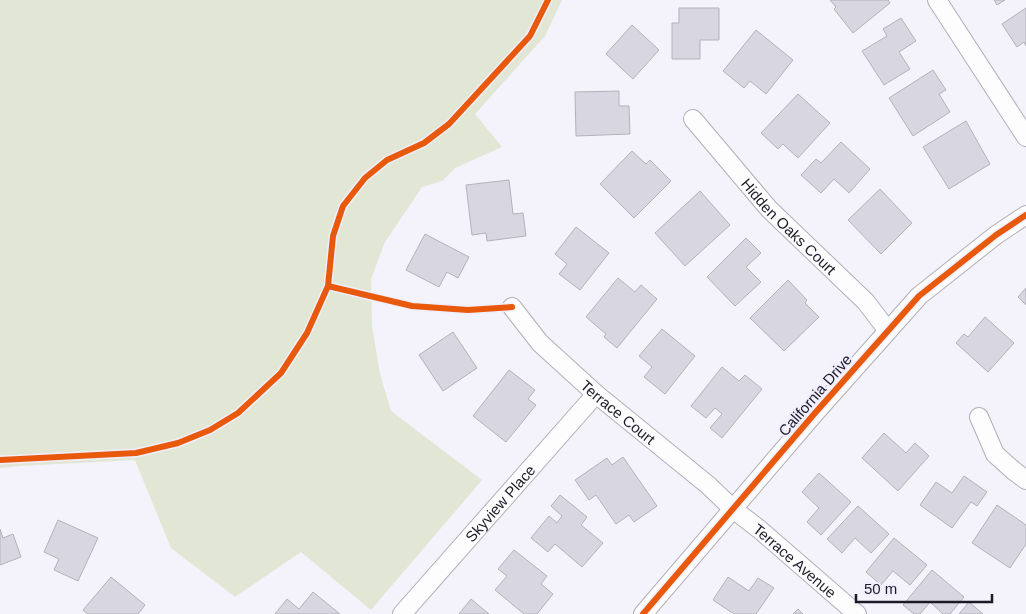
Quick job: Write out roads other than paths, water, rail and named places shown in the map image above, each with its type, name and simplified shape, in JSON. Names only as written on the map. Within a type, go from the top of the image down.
[{"type":"street","points":[[937,0],[1026,137]]},
{"type":"street","name":"Hidden Oaks Court","points":[[693,119],[769,209],[866,302],[888,331]]},
{"type":"street","name":"California Drive","points":[[643,614],[815,413],[919,296],[996,235],[1026,215]]},
{"type":"street","name":"Terrace Court","points":[[512,307],[540,343],[596,394],[708,485],[734,509]]},
{"type":"street","name":"Skyview Place","points":[[402,614],[596,394]]},
{"type":"street","points":[[979,417],[995,454],[1014,472],[1026,480]]},
{"type":"street","name":"Terrace Avenue","points":[[734,509],[857,614]]}]
